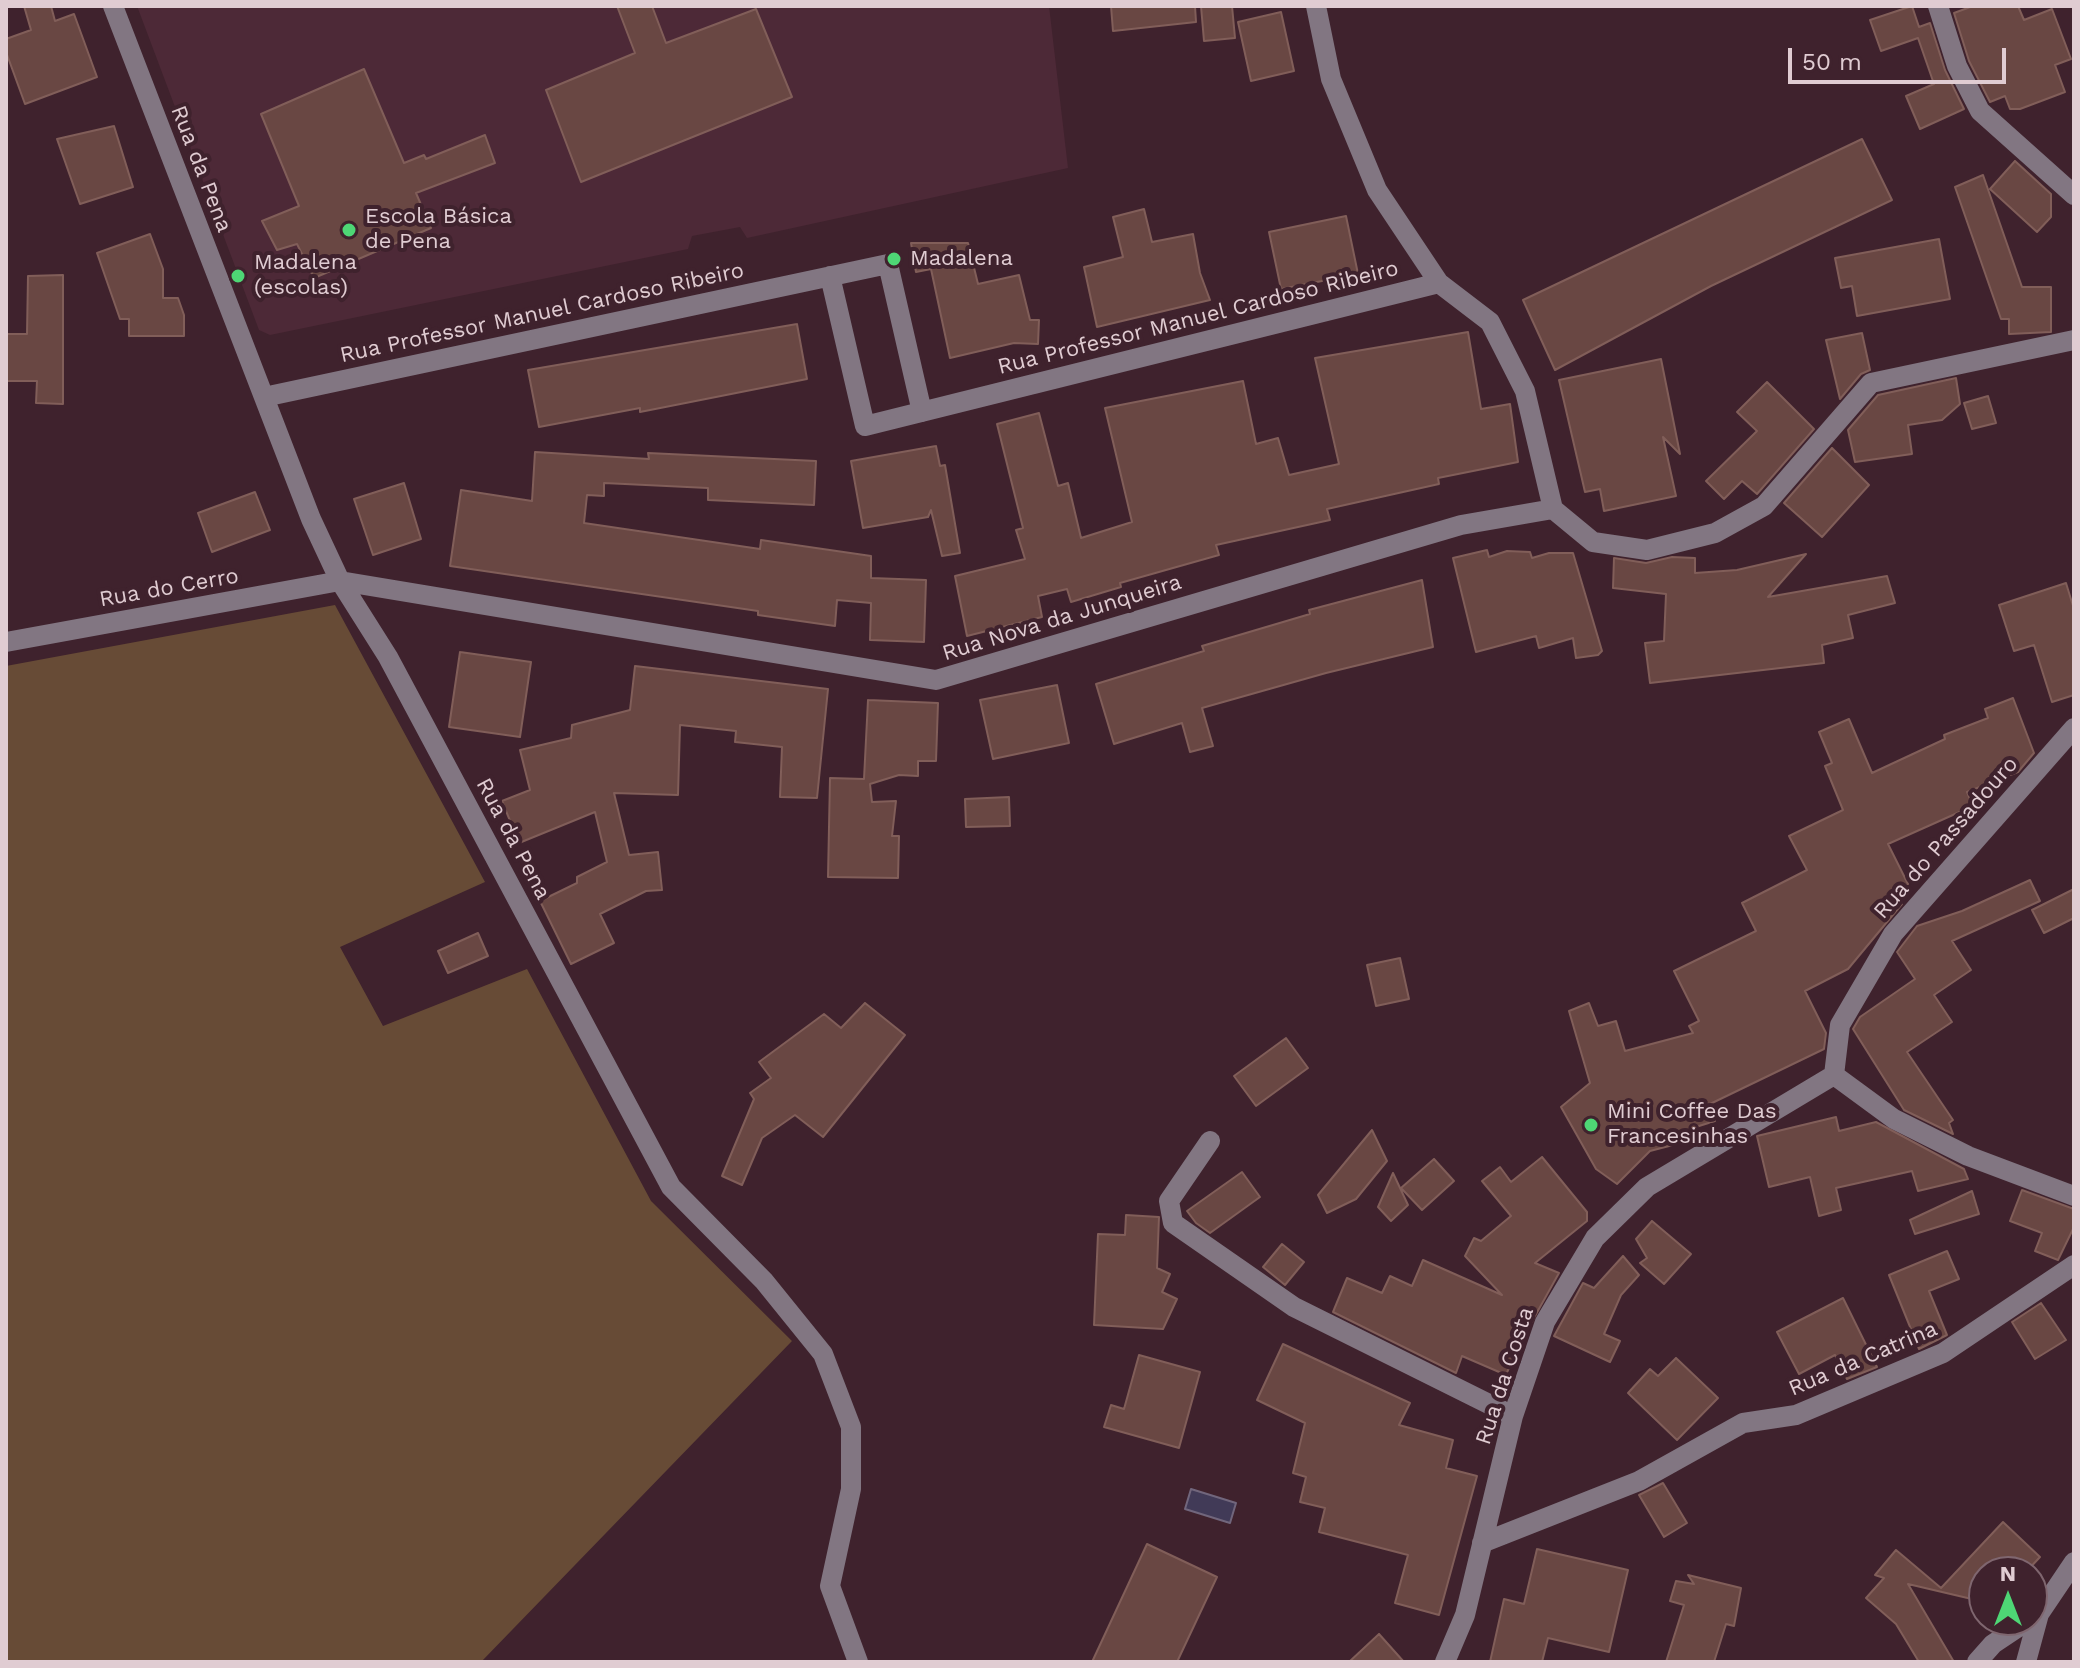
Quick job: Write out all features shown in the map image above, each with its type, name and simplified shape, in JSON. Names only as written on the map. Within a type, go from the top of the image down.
[{"type":"street","name":"Rua da Pena","points":[[113,6],[311,519],[340,581],[388,657],[671,1187],[764,1281],[823,1354],[851,1427],[851,1489],[830,1586],[858,1662]]},
{"type":"street","points":[[1316,6],[1331,79],[1377,190],[1439,283],[1490,322],[1525,391],[1553,509],[1593,542],[1647,550],[1715,533],[1764,506],[1871,383],[2074,340]]},
{"type":"street","points":[[1938,6],[1957,66],[1980,111],[2074,195]]},
{"type":"street","name":"Rua Professor Manuel Cardoso Ribeiro","points":[[264,397],[888,264],[922,412]]},
{"type":"street","name":"Rua Professor Manuel Cardoso Ribeiro","points":[[830,276],[865,426],[1439,283]]},
{"type":"street","name":"Rua Nova da Junqueira","points":[[340,581],[936,680],[1461,525],[1553,509]]},
{"type":"street","name":"Rua do Cerro","points":[[6,642],[340,581]]},
{"type":"street","name":"Rua do Passadouro","points":[[1834,1075],[1840,1025],[1893,934],[2074,728]]},
{"type":"street","points":[[1834,1075],[1894,1119],[1968,1156],[2074,1196]]},
{"type":"street","name":"Rua da Costa","points":[[1445,1662],[1465,1615],[1513,1416],[1545,1322],[1595,1238],[1647,1187],[1834,1075]]},
{"type":"street","points":[[1210,1141],[1169,1201],[1173,1223],[1294,1307],[1513,1416]]},
{"type":"street","name":"Rua da Catrina","points":[[1482,1543],[1639,1481],[1743,1423],[1796,1415],[1943,1353],[2074,1265]]},
{"type":"street","points":[[2048,1597],[2074,1562]]},
{"type":"street","points":[[1977,1662],[2005,1636]]},
{"type":"street","points":[[2026,1662],[2030,1636]]},
{"type":"shaded area","points":[[137,6],[1049,6],[1068,168],[747,238],[740,227],[692,236],[688,249],[270,335],[259,330]]},
{"type":"shaded area","points":[[335,605],[485,882],[340,947],[383,1026],[527,969],[651,1201],[792,1341],[481,1662],[6,1662],[6,666]]},
{"type":"shaded area","points":[[1191,1489],[1236,1503],[1230,1523],[1185,1509]]},
{"type":"building","points":[[24,6],[51,6],[55,21],[74,14],[97,77],[25,104],[6,52],[6,39],[31,30]]},
{"type":"building","points":[[617,6],[652,6],[666,43],[756,9],[792,97],[581,182],[546,90],[635,53]]},
{"type":"building","points":[[1111,6],[1195,6],[1196,22],[1113,31]]},
{"type":"building","points":[[1201,6],[1232,6],[1235,38],[1204,41]]},
{"type":"building","points":[[1912,6],[1919,27],[1930,23],[1945,70],[1964,109],[1920,129],[1906,96],[1934,84],[1918,38],[1881,51],[1870,20]]},
{"type":"building","points":[[1973,6],[2018,6],[2024,20],[2052,9],[2071,59],[2055,65],[2065,92],[2020,109],[2010,109],[2005,96],[1990,102],[1969,61],[1954,13]]},
{"type":"building","points":[[1281,12],[1294,71],[1251,81],[1238,22]]},
{"type":"building","points":[[364,69],[404,163],[424,155],[426,159],[485,135],[495,163],[416,193],[431,228],[314,278],[297,244],[277,250],[262,221],[299,206],[261,114]]},
{"type":"building","points":[[114,126],[133,187],[80,204],[57,139]]},
{"type":"building","points":[[1862,139],[1892,200],[1711,286],[1555,370],[1523,300]]},
{"type":"building","points":[[2015,161],[2051,194],[2051,217],[2037,232],[1990,189]]},
{"type":"building","points":[[1983,175],[2022,287],[2051,287],[2051,332],[2009,334],[2009,319],[2001,319],[1955,187]]},
{"type":"building","points":[[1144,209],[1152,242],[1193,234],[1200,273],[1210,300],[1097,327],[1084,267],[1123,257],[1113,217]]},
{"type":"building","points":[[1346,216],[1358,274],[1281,289],[1269,232]]},
{"type":"building","points":[[150,234],[163,269],[163,298],[178,298],[184,315],[184,336],[129,336],[129,319],[120,319],[97,253]]},
{"type":"building","points":[[1939,239],[1950,299],[1857,316],[1852,286],[1841,288],[1835,258]]},
{"type":"building","points":[[911,243],[968,243],[978,284],[1019,275],[1030,320],[1039,320],[1038,344],[1014,343],[950,358],[931,269],[916,272]]},
{"type":"building","points":[[63,275],[63,404],[36,403],[37,381],[6,381],[7,334],[27,334],[28,276]]},
{"type":"building","points":[[797,324],[807,379],[640,412],[640,408],[539,427],[528,370]]},
{"type":"building","points":[[1468,332],[1481,409],[1510,404],[1518,462],[1438,478],[1439,484],[1327,509],[1330,520],[1216,545],[1219,555],[1120,583],[1121,587],[1071,602],[1067,589],[1038,596],[1042,617],[967,636],[955,576],[1025,559],[1016,530],[1023,528],[997,424],[1039,413],[1058,486],[1068,483],[1081,538],[1132,522],[1105,408],[1243,381],[1256,444],[1278,438],[1289,475],[1339,464],[1315,358]]},
{"type":"building","points":[[1862,333],[1870,370],[1861,374],[1840,399],[1826,340]]},
{"type":"building","points":[[1661,359],[1680,454],[1663,437],[1676,496],[1604,511],[1600,489],[1585,492],[1559,380]]},
{"type":"building","points":[[1956,378],[1960,404],[1942,420],[1908,425],[1912,454],[1855,462],[1848,430],[1878,395]]},
{"type":"building","points":[[1767,382],[1814,429],[1757,494],[1742,481],[1724,499],[1706,481],[1757,431],[1737,412]]},
{"type":"building","points":[[1988,396],[1996,423],[1972,429],[1964,403]]},
{"type":"building","points":[[936,446],[940,466],[945,465],[960,553],[942,556],[931,510],[928,517],[863,528],[851,461]]},
{"type":"building","points":[[1832,448],[1869,485],[1822,537],[1784,503]]},
{"type":"building","points":[[535,452],[649,459],[648,453],[816,461],[814,505],[708,500],[708,488],[604,483],[604,496],[587,495],[584,523],[760,549],[761,540],[871,556],[871,578],[926,580],[924,642],[870,640],[871,603],[837,600],[835,626],[758,615],[758,611],[450,566],[461,490],[532,501]]},
{"type":"building","points":[[404,483],[421,539],[373,555],[354,499]]},
{"type":"building","points":[[255,492],[270,530],[212,552],[198,513]]},
{"type":"building","points":[[1487,550],[1489,557],[1507,551],[1530,552],[1532,558],[1549,553],[1573,553],[1602,651],[1598,655],[1576,658],[1573,638],[1539,648],[1536,636],[1476,652],[1453,558]]},
{"type":"building","points":[[1806,554],[1768,597],[1887,576],[1895,603],[1848,615],[1853,638],[1822,645],[1824,663],[1650,683],[1645,643],[1664,641],[1666,594],[1613,588],[1614,558],[1646,563],[1672,557],[1695,558],[1695,573],[1737,570]]},
{"type":"building","points":[[1422,580],[1433,647],[1202,708],[1213,746],[1190,752],[1182,723],[1114,744],[1096,684],[1204,651],[1202,646],[1310,614],[1309,610]]},
{"type":"building","points":[[2066,583],[2074,609],[2074,695],[2052,702],[2034,645],[2014,651],[1999,605]]},
{"type":"building","points":[[460,652],[531,662],[520,737],[449,727]]},
{"type":"building","points":[[635,666],[828,689],[817,798],[780,797],[782,747],[735,742],[736,731],[680,725],[678,795],[614,793],[629,855],[658,852],[662,890],[646,891],[600,914],[614,943],[571,964],[540,901],[577,883],[577,877],[607,862],[595,812],[519,843],[502,801],[530,790],[520,750],[571,738],[572,725],[630,710]]},
{"type":"building","points":[[1057,685],[1069,743],[993,759],[980,700]]},
{"type":"building","points":[[2013,698],[2034,753],[2018,772],[1967,792],[1973,806],[1888,844],[1908,884],[1897,897],[1902,904],[1848,969],[1805,991],[1826,1033],[1824,1049],[1710,1104],[1715,1121],[1699,1126],[1673,1145],[1650,1151],[1617,1184],[1596,1169],[1561,1107],[1590,1083],[1569,1011],[1589,1003],[1598,1026],[1616,1021],[1625,1051],[1693,1033],[1689,1026],[1699,1021],[1674,971],[1756,931],[1742,903],[1807,870],[1789,836],[1843,810],[1825,766],[1832,763],[1819,732],[1849,719],[1872,773],[1945,739],[1944,735],[1988,718],[1985,709]]},
{"type":"building","points":[[868,700],[938,703],[936,761],[918,761],[918,776],[899,775],[870,784],[872,802],[896,801],[892,836],[899,836],[898,878],[828,877],[830,778],[864,779]]},
{"type":"building","points":[[1009,797],[1010,826],[966,827],[965,799]]},
{"type":"building","points":[[2030,880],[2040,901],[1952,941],[1971,970],[1934,995],[1952,1022],[1907,1052],[1953,1120],[1949,1123],[1953,1134],[1904,1110],[1853,1029],[1860,1017],[1915,979],[1897,952],[1917,926],[1962,911]]},
{"type":"building","points":[[2074,889],[2074,918],[2044,933],[2032,910]]},
{"type":"building","points":[[478,933],[488,956],[448,973],[438,951]]},
{"type":"building","points":[[1400,958],[1409,999],[1376,1006],[1367,965]]},
{"type":"building","points":[[865,1003],[905,1035],[823,1137],[795,1115],[762,1138],[742,1185],[722,1176],[754,1099],[750,1093],[771,1078],[759,1062],[824,1014],[841,1028]]},
{"type":"building","points":[[1286,1038],[1308,1068],[1256,1106],[1234,1076]]},
{"type":"building","points":[[1836,1117],[1839,1131],[1876,1122],[1964,1169],[1968,1179],[1918,1191],[1912,1171],[1836,1188],[1841,1210],[1819,1216],[1810,1177],[1769,1187],[1757,1136]]},
{"type":"building","points":[[1372,1130],[1387,1161],[1356,1199],[1327,1213],[1318,1195]]},
{"type":"building","points":[[1542,1157],[1587,1212],[1587,1221],[1535,1263],[1559,1273],[1530,1325],[1528,1323],[1506,1375],[1462,1356],[1456,1373],[1333,1312],[1347,1278],[1382,1293],[1390,1276],[1412,1286],[1423,1260],[1502,1295],[1465,1256],[1474,1238],[1481,1241],[1511,1216],[1482,1181],[1500,1167],[1511,1182]]},
{"type":"building","points":[[1434,1159],[1454,1181],[1422,1210],[1401,1188]]},
{"type":"building","points":[[1242,1172],[1260,1197],[1210,1233],[1196,1223],[1187,1211]]},
{"type":"building","points":[[1393,1173],[1408,1205],[1391,1221],[1378,1207]]},
{"type":"building","points":[[2022,1190],[2074,1209],[2074,1227],[2058,1260],[2035,1251],[2042,1233],[2010,1221]]},
{"type":"building","points":[[1972,1191],[1979,1214],[1915,1234],[1910,1220]]},
{"type":"building","points":[[1126,1215],[1159,1217],[1157,1268],[1170,1274],[1162,1292],[1177,1299],[1163,1329],[1094,1325],[1098,1234],[1125,1235]]},
{"type":"building","points":[[1652,1221],[1691,1254],[1664,1284],[1640,1263],[1647,1258],[1636,1239]]},
{"type":"building","points":[[1282,1244],[1304,1262],[1285,1285],[1263,1267]]},
{"type":"building","points":[[1947,1251],[1959,1279],[1929,1291],[1947,1335],[1919,1349],[1889,1275]]},
{"type":"building","points":[[1623,1256],[1639,1275],[1621,1295],[1604,1334],[1620,1341],[1610,1362],[1554,1336],[1583,1283],[1594,1288]]},
{"type":"building","points":[[1843,1298],[1877,1367],[1847,1379],[1835,1355],[1799,1374],[1777,1332]]},
{"type":"building","points":[[2041,1303],[2066,1340],[2035,1359],[2012,1322]]},
{"type":"building","points":[[1283,1344],[1410,1403],[1399,1425],[1453,1440],[1446,1468],[1477,1476],[1439,1615],[1395,1603],[1408,1555],[1319,1532],[1325,1508],[1300,1502],[1306,1477],[1293,1473],[1305,1423],[1257,1400]]},
{"type":"building","points":[[1139,1355],[1200,1372],[1179,1448],[1104,1427],[1111,1405],[1124,1409]]},
{"type":"building","points":[[1676,1358],[1718,1398],[1677,1440],[1628,1393],[1650,1369],[1658,1376]]},
{"type":"building","points":[[1663,1483],[1687,1523],[1664,1537],[1639,1495]]},
{"type":"building","points":[[2003,1522],[2039,1556],[1971,1556]]},
{"type":"building","points":[[1147,1544],[1217,1577],[1177,1662],[1092,1662]]},
{"type":"building","points":[[1537,1549],[1628,1570],[1609,1652],[1548,1638],[1542,1662],[1490,1662],[1504,1599],[1524,1604]]},
{"type":"building","points":[[1896,1550],[1941,1588],[1968,1559],[1968,1598],[1908,1584],[1954,1662],[1919,1662],[1896,1624],[1866,1598],[1884,1578],[1875,1575]]},
{"type":"building","points":[[1688,1575],[1741,1588],[1734,1626],[1726,1624],[1714,1662],[1666,1662],[1684,1605],[1670,1601],[1676,1581],[1694,1584]]},
{"type":"building","points":[[1379,1634],[1404,1662],[1349,1662]]},
{"type":"place","name":"Escola Básica de Pena","points":[[349,230]]},
{"type":"place","name":"Madalena","points":[[894,259]]},
{"type":"place","name":"Madalena (escolas)","points":[[238,276]]},
{"type":"place","name":"Mini Coffee Das Francesinhas","points":[[1591,1125]]}]
